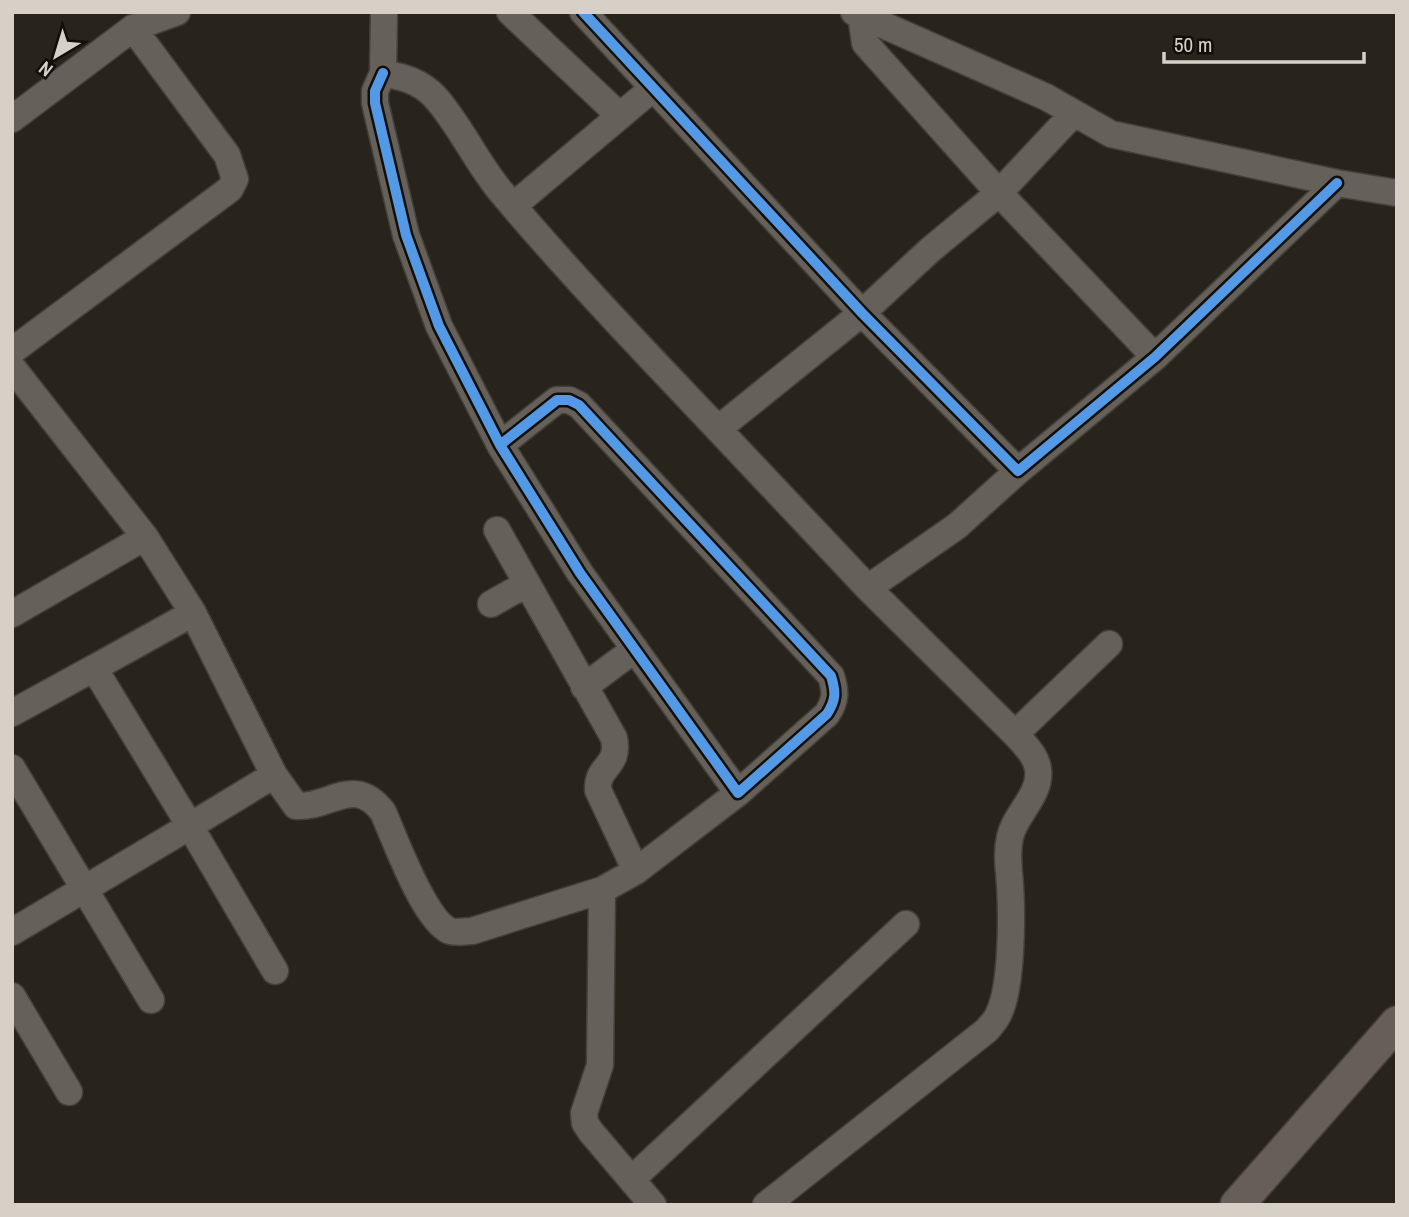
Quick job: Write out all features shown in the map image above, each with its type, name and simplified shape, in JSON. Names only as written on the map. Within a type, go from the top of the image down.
[{"type":"main road","points":[[1237,1205],[1397,1023]]},
{"type":"street","points":[[12,119],[133,28],[177,12]]},
{"type":"street","points":[[384,12],[383,74],[375,91],[375,103],[405,234],[439,326],[500,445],[580,573],[738,793]]},
{"type":"street","points":[[510,12],[620,116]]},
{"type":"street","points":[[583,12],[862,313],[1018,471]]},
{"type":"street","points":[[858,14],[1046,97],[1111,134],[1337,183],[1397,193]]},
{"type":"street","points":[[858,14],[865,43],[999,192],[1155,357]]},
{"type":"street","points":[[12,351],[230,189],[235,179],[227,155],[133,28]]},
{"type":"street","points":[[383,74],[404,77],[419,84],[435,97],[499,190],[585,288],[868,588],[1015,734],[1032,753],[1038,769],[1037,784],[1011,833],[1006,855],[1012,925],[1005,996],[999,1014],[987,1030],[766,1205]]},
{"type":"street","points":[[513,206],[652,89]]},
{"type":"street","points":[[718,429],[862,313],[930,250],[999,192],[1074,113]]},
{"type":"street","points":[[868,588],[957,526],[1018,471],[1155,357],[1337,183]]},
{"type":"street","points":[[12,367],[145,537],[193,613],[274,775],[296,806],[305,807],[347,793],[367,797],[376,803],[383,812],[425,904],[437,922],[452,932],[472,931],[592,893],[636,872],[738,793],[827,714],[835,702],[831,676],[579,405],[569,400],[556,400],[500,445]]},
{"type":"street","points":[[497,530],[614,738],[617,751],[613,761],[597,779],[597,790],[636,872]]},
{"type":"street","points":[[12,614],[145,537]]},
{"type":"street","points":[[491,604],[526,584]]},
{"type":"street","points":[[12,713],[193,613]]},
{"type":"street","points":[[1015,734],[1109,644]]},
{"type":"street","points":[[584,687],[635,649]]},
{"type":"street","points":[[94,667],[275,971]]},
{"type":"street","points":[[12,768],[150,1000]]},
{"type":"street","points":[[12,932],[274,775]]},
{"type":"street","points":[[592,893],[600,1065],[584,1113],[585,1123],[653,1205]]},
{"type":"street","points":[[632,1179],[906,924]]},
{"type":"street","points":[[12,996],[69,1092]]},
{"type":"cycle path","points":[[583,12],[862,313],[1018,471],[1155,357],[1337,183]]},
{"type":"cycle path","points":[[383,73],[375,91],[375,103],[406,235],[439,326],[500,445],[580,573],[738,793],[827,714],[834,696],[831,676],[579,405],[569,400],[557,400],[500,445]]}]
